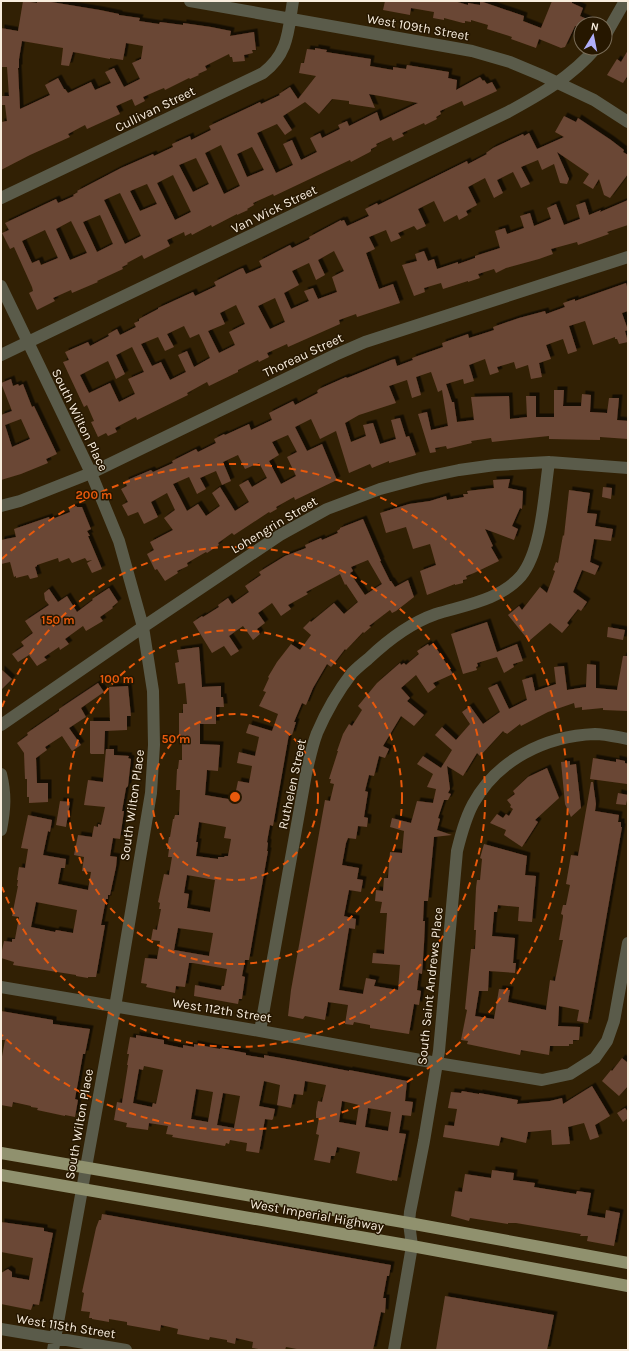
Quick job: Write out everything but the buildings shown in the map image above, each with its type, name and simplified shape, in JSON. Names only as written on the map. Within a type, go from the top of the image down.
[{"type":"main road","name":"West Imperial Highway","points":[[1,1153],[409,1223],[628,1263]]},
{"type":"main road","name":"West Imperial Highway","points":[[1,1175],[412,1246],[628,1286]]},
{"type":"street","name":"West 109th Street","points":[[190,1],[472,51],[510,62],[558,83],[594,100],[628,122]]},
{"type":"street","name":"Cullivan Street","points":[[1,198],[263,73],[271,67],[283,51],[287,40],[293,1]]},
{"type":"street","points":[[613,22],[625,1]]},
{"type":"street","points":[[558,83],[589,56]]},
{"type":"street","name":"Van Wick Street","points":[[1,355],[508,112],[558,83]]},
{"type":"street","name":"Thoreau Street","points":[[1,506],[20,501],[91,473],[335,355],[365,342],[628,257]]},
{"type":"street","name":"South Wilton Place","points":[[1,286],[91,473],[119,541],[143,627],[153,691],[154,745],[150,793],[115,1007],[81,1188],[53,1350]]},
{"type":"street","name":"Lohengrin Street","points":[[1,725],[280,535],[327,509],[380,489],[421,478],[459,470],[495,465],[549,462],[628,468]]},
{"type":"street","name":"Ruthelen Street","points":[[260,1031],[306,774],[317,735],[333,702],[353,672],[400,632],[434,615],[488,598],[507,588],[520,576],[530,562],[540,530],[549,462]]},
{"type":"street","name":"South Saint Andrews Place","points":[[394,1350],[412,1246],[409,1223],[410,1212],[439,1051],[457,851],[463,827],[473,804],[487,783],[502,768],[524,753],[549,742],[574,736],[596,734],[628,739]]},
{"type":"street","points":[[1,774],[5,805],[1,830]]},
{"type":"street","name":"West 112th Street","points":[[1,986],[437,1063],[542,1080],[570,1074],[595,1058],[607,1042],[614,1021],[628,943]]},
{"type":"street","name":"West 115th Street","points":[[1,1329],[126,1350]]}]
